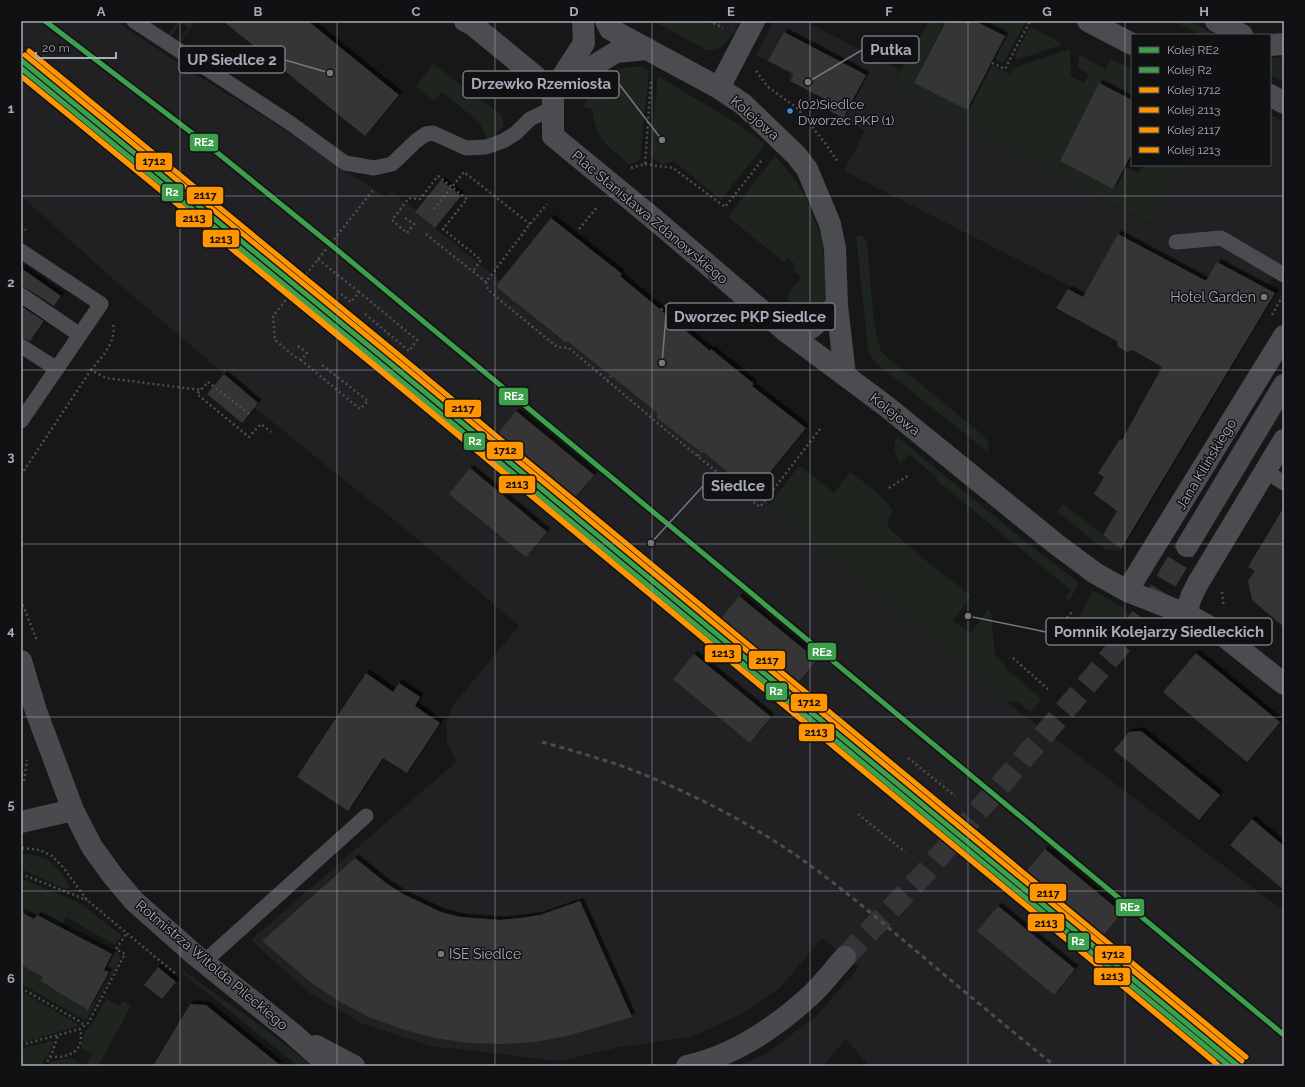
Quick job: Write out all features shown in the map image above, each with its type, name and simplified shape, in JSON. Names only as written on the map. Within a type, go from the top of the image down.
[{"type":"main road","name":"Jana Kilińskiego","points":[[1187,546],[1284,385]]},
{"type":"main road","name":"Rotmistrza Witolda Pileckiego","points":[[21,661],[36,711],[73,810],[92,847],[113,876],[134,901],[204,962],[292,1033],[329,1066]]},
{"type":"main road","points":[[21,822],[73,810]]},
{"type":"main road","points":[[687,1066],[723,1054],[751,1040],[776,1024],[811,995],[845,956]]},
{"type":"main road","name":"Rotmistrza Witolda Pileckiego","points":[[292,1033],[354,1066]]},
{"type":"street","points":[[465,21],[473,25],[553,99]]},
{"type":"street","points":[[553,99],[584,43],[583,21]]},
{"type":"street","name":"Kolejowa","points":[[606,21],[610,29],[719,88],[743,104],[796,155],[807,169],[830,224],[835,248],[837,305],[845,375],[1056,544],[1095,573],[1127,591],[1186,614],[1225,637],[1284,684]]},
{"type":"street","points":[[719,88],[754,21]]},
{"type":"street","points":[[1088,21],[1131,43]]},
{"type":"street","points":[[1216,21],[1240,34]]},
{"type":"street","points":[[1271,45],[1284,44]]},
{"type":"street","points":[[553,99],[616,52],[654,52]]},
{"type":"street","points":[[1271,96],[1284,104]]},
{"type":"street","name":"Plac Stanisława Zdanowskiego","points":[[553,99],[553,136],[788,333],[845,375]]},
{"type":"street","points":[[788,333],[811,328],[837,305]]},
{"type":"street","name":"Jana Kilińskiego","points":[[1127,591],[1284,336]]},
{"type":"street","points":[[1186,614],[1191,597],[1198,583],[1284,440]]},
{"type":"lane","points":[[134,21],[290,123],[345,163],[365,167],[374,168],[392,164],[416,141],[426,134],[433,133],[466,148],[486,147],[503,141],[516,133],[553,99]]},
{"type":"lane","points":[[1176,242],[1221,238],[1284,275]]},
{"type":"lane","points":[[21,251],[101,304],[56,369],[27,401],[21,422]]},
{"type":"lane","points":[[21,295],[80,335]]},
{"type":"lane","points":[[21,346],[56,369]]},
{"type":"lane","points":[[1265,472],[1284,483]]},
{"type":"lane","points":[[204,962],[366,816]]},
{"type":"path","points":[[992,63],[1005,69],[1030,21]]},
{"type":"path","points":[[645,164],[651,73],[654,52]]},
{"type":"path","points":[[755,70],[768,86],[797,108],[838,162]]},
{"type":"path","points":[[579,229],[614,187],[626,169],[645,164],[673,168],[725,207],[762,160]]},
{"type":"path","points":[[434,209],[464,172],[530,224]]},
{"type":"path","points":[[405,218],[414,224],[407,233],[392,220],[409,198],[420,199],[438,176],[467,199],[443,229],[482,260],[473,271]]},
{"type":"path","points":[[322,365],[368,401],[360,410],[275,340],[273,316],[374,189]]},
{"type":"path","points":[[486,282],[547,204]]},
{"type":"path","points":[[426,234],[486,282],[488,290],[557,347],[569,348],[760,507],[820,429]]},
{"type":"path","points":[[318,259],[417,340],[409,350],[364,313]]},
{"type":"path","points":[[341,294],[351,302],[359,292]]},
{"type":"path","points":[[661,310],[667,304]]},
{"type":"path","points":[[298,346],[307,353],[301,360]]},
{"type":"path","points":[[21,475],[91,370],[106,378],[201,390]]},
{"type":"path","points":[[607,381],[611,376]]},
{"type":"path","points":[[249,414],[208,382],[196,394],[249,437],[261,424],[271,432]]},
{"type":"path","points":[[698,456],[702,451]]},
{"type":"path","points":[[889,488],[909,475]]},
{"type":"path","points":[[1057,629],[1072,612]]},
{"type":"path","points":[[1013,658],[1048,689]]},
{"type":"path","points":[[21,785],[24,780],[27,760],[24,753]]},
{"type":"path","points":[[908,758],[955,796]]},
{"type":"path","points":[[858,814],[905,852]]},
{"type":"path","points":[[21,874],[87,900]]},
{"type":"path","points":[[21,1045],[80,1029],[85,1026],[125,954],[116,949],[126,933]]},
{"type":"path","points":[[21,988],[79,1021],[85,1026]]},
{"type":"path","points":[[50,1057],[68,1056],[74,1053],[80,1045],[80,1029]]},
{"type":"path","points":[[45,1066],[53,1051],[58,1035]]},
{"type":"shaded area","points":[[21,21],[116,21],[189,70],[285,130],[386,198],[391,191],[501,281],[496,286],[513,302],[514,301],[565,343],[567,341],[639,398],[698,451],[700,449],[753,493],[754,491],[1008,703],[1284,911],[1284,1066],[869,1066],[846,1039],[823,1066],[738,1066],[766,1054],[817,1015],[859,967],[822,938],[780,988],[740,1015],[691,1037],[620,1047],[559,1061],[430,1046],[363,1024],[309,993],[251,940],[456,762],[447,742],[446,724],[453,705],[519,626],[421,542],[254,407],[258,403],[112,278],[21,196]]},
{"type":"shaded area","points":[[178,21],[196,21],[180,43],[179,42],[188,28],[180,22],[171,38],[167,36]]},
{"type":"shaded area","points":[[653,21],[705,21],[733,34],[719,48],[707,50]]},
{"type":"shaded area","points":[[705,21],[740,21],[733,34]]},
{"type":"shaded area","points":[[774,21],[805,21],[900,70],[893,84],[1148,224],[1183,166],[1271,166],[1271,115],[1284,122],[1284,258],[1266,288],[1274,293],[1226,376],[1085,294],[1083,297],[1068,289],[1070,286],[844,171],[865,131],[821,106],[826,97],[819,93],[818,96],[790,81],[789,72],[756,55]]},
{"type":"shaded area","points":[[929,21],[945,21],[914,83],[967,110],[991,65],[1010,74],[1013,68],[1070,49],[1071,77],[1084,83],[1089,74],[1078,68],[1079,54],[1105,69],[1111,59],[1131,69],[1131,100],[1099,84],[1060,161],[1113,189],[1125,167],[1138,173],[1144,166],[1183,166],[1149,224],[893,84]]},
{"type":"shaded area","points":[[975,21],[1026,21],[1003,63],[994,59],[1005,36]]},
{"type":"shaded area","points":[[1174,21],[1190,21],[1214,34],[1198,34]]},
{"type":"shaded area","points":[[1030,26],[1063,44],[1017,60],[1015,56]]},
{"type":"shaded area","points":[[1284,56],[1284,78],[1282,81],[1271,75],[1271,58]]},
{"type":"shaded area","points":[[433,64],[501,115],[503,123],[498,133],[487,139],[479,122],[442,92],[434,101],[417,87]]},
{"type":"shaded area","points":[[629,67],[641,67],[649,71],[640,160],[629,164],[603,141],[594,120],[592,109],[584,108],[590,91],[599,80],[605,75]]},
{"type":"shaded area","points":[[658,76],[738,124],[765,144],[721,200],[674,161],[662,165],[650,156]]},
{"type":"shaded area","points":[[775,156],[798,184],[809,206],[821,238],[826,272],[826,297],[823,304],[811,314],[806,315],[796,312],[792,309],[788,299],[792,288],[801,277],[793,270],[796,265],[788,259],[785,263],[728,217]]},
{"type":"shaded area","points":[[856,236],[862,236],[867,242],[874,323],[881,352],[981,433],[988,443],[988,452],[877,364],[872,358],[868,348]]},
{"type":"shaded area","points":[[899,438],[1021,538],[1078,582],[1075,591],[1067,602],[1067,595],[1071,590],[936,480],[937,478],[909,454],[900,464],[894,449],[896,439]]},
{"type":"shaded area","points":[[798,467],[802,467],[834,493],[850,472],[888,503],[893,513],[888,523],[890,529],[920,556],[971,596],[953,621],[970,633],[988,610],[991,613],[995,655],[1005,664],[1004,667],[1042,699],[1030,712],[1017,701],[1008,703],[769,505]]},
{"type":"shaded area","points":[[1063,504],[1121,549],[1118,551],[1106,549],[1095,542],[1057,512]]},
{"type":"shaded area","points":[[1092,590],[1125,608],[1124,611],[1134,618],[1135,625],[1125,637],[1120,639],[1108,638],[1078,619],[1084,610]]},
{"type":"shaded area","points":[[21,854],[38,856],[56,866],[70,887],[65,889],[21,869]]},
{"type":"shaded area","points":[[21,878],[81,904],[122,936],[115,945],[66,917],[60,927],[37,915],[34,919],[21,912]]},
{"type":"shaded area","points":[[71,928],[118,953],[120,957],[86,1020],[21,984],[21,965],[43,977],[40,982],[55,991],[58,986],[75,995],[72,1000],[88,1010],[109,973],[104,969],[112,954],[69,931]]},
{"type":"shaded area","points":[[180,971],[185,972],[261,1026],[307,1062],[308,1066],[298,1066]]},
{"type":"shaded area","points":[[21,991],[78,1024],[79,1026],[21,1043]]},
{"type":"shaded area","points":[[106,999],[120,1006],[123,1001],[131,1006],[98,1066],[86,1066],[92,1054],[81,1048],[85,1031],[92,1025]]},
{"type":"shaded area","points":[[51,1041],[54,1043],[41,1066],[21,1066],[21,1049]]},
{"type":"shaded area","points":[[71,1058],[85,1066],[49,1066],[51,1061]]},
{"type":"building","points":[[223,21],[308,21],[399,95],[365,136]]},
{"type":"building","points":[[946,21],[975,21],[1005,36],[967,110],[914,83]]},
{"type":"building","points":[[784,32],[866,75],[843,118],[821,106],[825,99],[790,81],[794,74],[768,61]]},
{"type":"building","points":[[1099,83],[1131,99],[1131,155],[1113,189],[1060,161]]},
{"type":"building","points":[[441,180],[461,196],[435,228],[415,212]]},
{"type":"building","points":[[551,218],[622,274],[620,276],[710,351],[711,349],[754,384],[752,386],[806,428],[753,493],[700,449],[699,451],[656,417],[658,414],[639,398],[567,341],[566,343],[496,286]]},
{"type":"building","points":[[1118,234],[1206,281],[1217,262],[1275,293],[1121,549],[1103,535],[1117,511],[1094,494],[1104,477],[1098,473],[1120,439],[1122,440],[1162,367],[1133,350],[1127,352],[1118,347],[1117,341],[1056,308],[1068,289],[1083,297]]},
{"type":"building","points":[[21,268],[61,296],[54,306],[21,286]]},
{"type":"building","points":[[21,306],[44,321],[30,341],[21,337]]},
{"type":"building","points":[[224,374],[258,403],[242,423],[207,394]]},
{"type":"building","points":[[516,411],[594,475],[573,500],[496,436]]},
{"type":"building","points":[[470,468],[547,532],[526,557],[449,494]]},
{"type":"building","points":[[1284,507],[1284,627],[1252,600],[1248,581],[1255,571],[1248,567]]},
{"type":"building","points":[[739,596],[817,660],[796,685],[719,621]]},
{"type":"building","points":[[1196,653],[1280,722],[1247,762],[1163,692]]},
{"type":"building","points":[[694,654],[771,717],[750,743],[673,679]]},
{"type":"building","points":[[366,673],[393,692],[399,683],[420,697],[415,706],[440,723],[407,773],[383,758],[348,811],[297,777]]},
{"type":"building","points":[[1141,731],[1220,795],[1199,820],[1114,750],[1129,732]]},
{"type":"building","points":[[1252,819],[1284,846],[1284,890],[1230,845]]},
{"type":"building","points":[[1045,849],[1122,913],[1101,938],[1024,874]]},
{"type":"building","name":"ISE Siedlce","points":[[355,858],[386,883],[403,894],[441,912],[461,917],[500,920],[520,918],[540,915],[580,901],[632,1017],[567,1036],[535,1042],[502,1044],[470,1043],[434,1038],[405,1030],[371,1018],[342,1003],[314,985],[262,941]]},
{"type":"building","points":[[998,906],[1075,969],[1054,995],[977,931]]},
{"type":"building","points":[[21,912],[34,919],[37,915],[112,954],[104,970],[109,972],[88,1010],[40,981],[43,977],[21,965]]},
{"type":"building","points":[[158,967],[176,982],[162,999],[144,985]]},
{"type":"building","points":[[190,1004],[206,1005],[281,1066],[153,1066]]},
{"type":"tunnel","points":[[845,957],[925,873],[1125,640],[1159,593],[1187,546]]},
{"type":"railway","points":[[542,742],[619,765],[656,780],[729,814],[763,834],[803,860],[860,904],[1055,1066]]},
{"type":"rail line","name":"RE2","points":[[45,21],[209,146],[330,244],[1284,1035]]},
{"type":"rail line","name":"2117","points":[[29,51],[394,351],[1246,1057]]},
{"type":"rail line","name":"1712","points":[[25,55],[390,355],[1242,1061]]},
{"type":"rail line","name":"RE2","points":[[21,60],[386,360],[1238,1066]]},
{"type":"rail line","name":"R2","points":[[21,68],[1229,1066]]},
{"type":"rail line","name":"2113","points":[[21,76],[378,369],[1219,1066]]},
{"type":"rail line","name":"1213","points":[[25,79],[336,333],[1214,1061]]},
{"type":"place","name":"UP Siedlce 2","points":[[330,73]]},
{"type":"place","name":"Putka","points":[[808,82]]},
{"type":"place","name":"(02)Siedlce Dworzec PKP (1)","points":[[790,111]]},
{"type":"place","name":"Drzewko Rzemiosła","points":[[662,140]]},
{"type":"place","name":"Hotel Garden","points":[[1264,297]]},
{"type":"place","name":"Dworzec PKP Siedlce","points":[[662,363]]},
{"type":"place","name":"Siedlce","points":[[651,543]]},
{"type":"place","name":"Pomnik Kolejarzy Siedleckich","points":[[968,616]]},
{"type":"place","name":"ISE Siedlce","points":[[441,954]]}]
